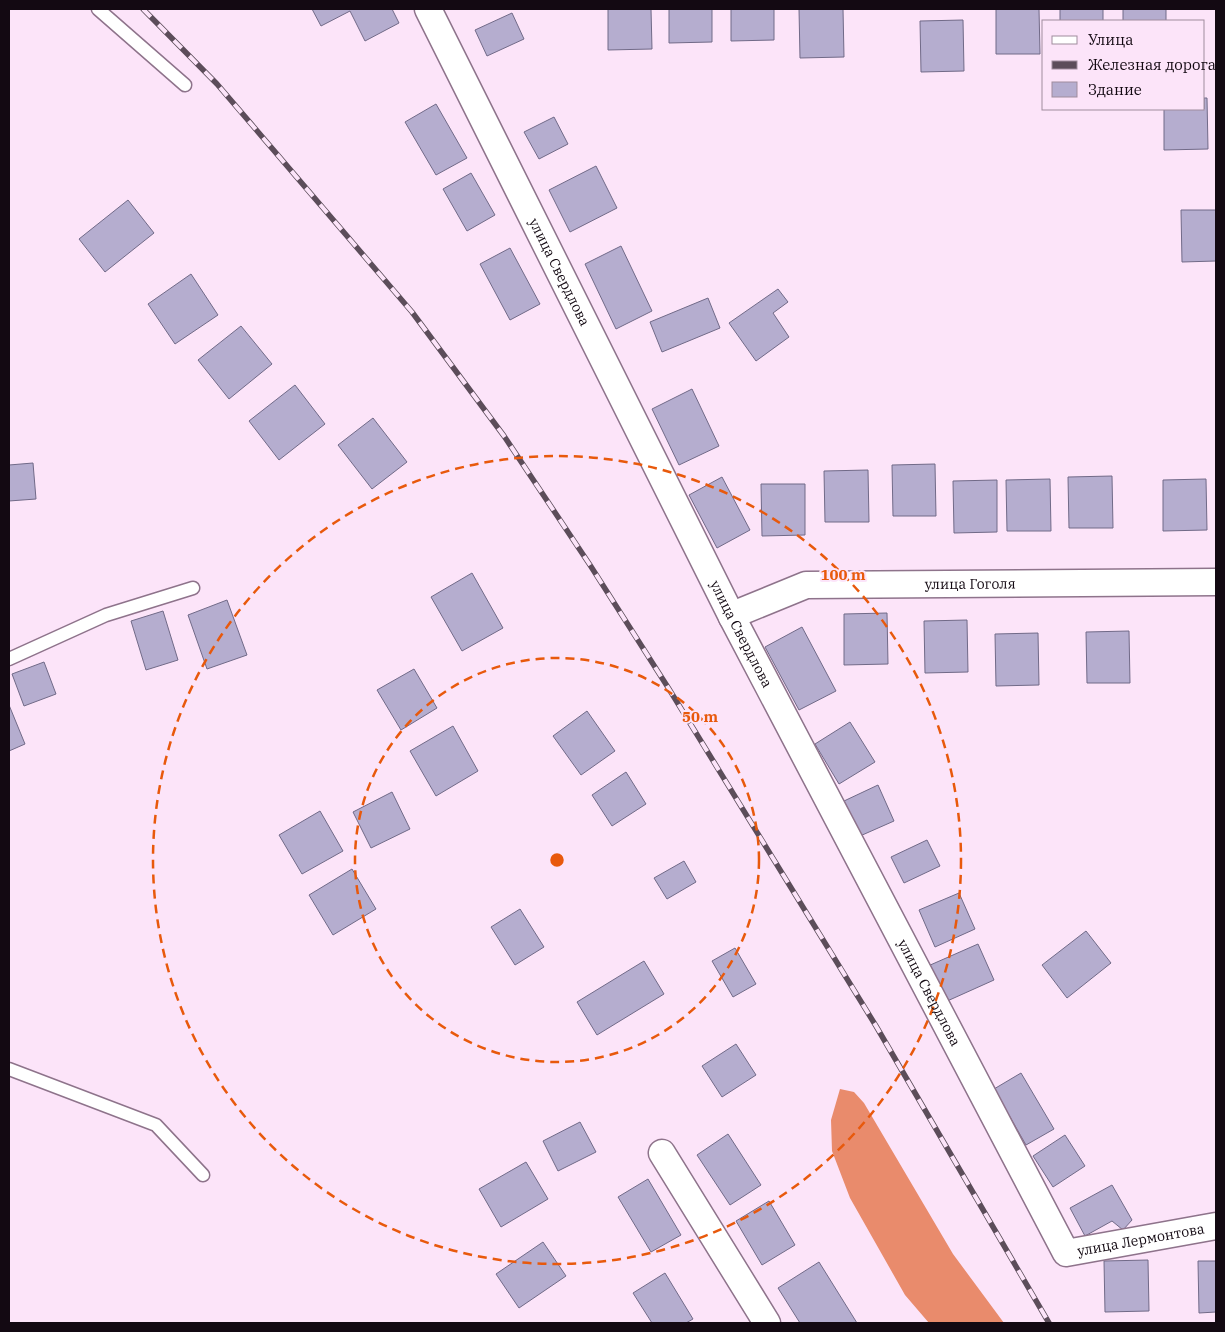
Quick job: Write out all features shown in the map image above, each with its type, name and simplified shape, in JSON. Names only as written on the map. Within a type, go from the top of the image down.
[{"type":"street","name":"улица Свердлова","points":[[428,9],[732,617],[1066,1253]]},
{"type":"street","name":"улица Гоголя","points":[[732,617],[806,585],[1216,582]]},
{"type":"street","points":[[662,1153],[767,1323]]},
{"type":"street","name":"улица Лермонтова","points":[[1066,1253],[1216,1226]]},
{"type":"lane","points":[[98,9],[185,85]]},
{"type":"lane","points":[[9,659],[106,615],[193,588]]},
{"type":"lane","points":[[9,1069],[156,1125],[203,1175]]},
{"type":"shaded area","points":[[840,1089],[854,1092],[864,1103],[953,1254],[1004,1323],[929,1323],[905,1295],[850,1198],[832,1151],[831,1120]]},
{"type":"building","points":[[312,9],[392,9],[399,23],[365,41],[350,11],[321,26]]},
{"type":"building","points":[[608,9],[651,9],[652,49],[608,50]]},
{"type":"building","points":[[669,9],[712,9],[712,42],[669,43]]},
{"type":"building","points":[[731,9],[774,9],[774,40],[731,41]]},
{"type":"building","points":[[799,9],[843,9],[844,57],[800,58]]},
{"type":"building","points":[[996,9],[1039,9],[1040,54],[996,54]]},
{"type":"building","points":[[1060,9],[1103,9],[1103,20],[1060,20]]},
{"type":"building","points":[[1123,9],[1166,9],[1166,20],[1123,20]]},
{"type":"building","points":[[512,13],[524,39],[487,56],[475,30]]},
{"type":"building","points":[[963,20],[964,71],[921,72],[920,21]]},
{"type":"building","points":[[1205,98],[1207,98],[1208,149],[1164,150],[1164,110],[1205,110]]},
{"type":"building","points":[[436,104],[467,158],[436,175],[405,122]]},
{"type":"building","points":[[554,117],[568,144],[539,159],[524,132]]},
{"type":"building","points":[[596,166],[617,208],[570,232],[549,190]]},
{"type":"building","points":[[471,173],[495,215],[467,231],[443,189]]},
{"type":"building","points":[[128,200],[154,233],[105,272],[79,239]]},
{"type":"building","points":[[1181,210],[1216,210],[1216,261],[1182,262]]},
{"type":"building","points":[[621,246],[652,311],[616,329],[585,264]]},
{"type":"building","points":[[510,248],[540,304],[510,320],[480,264]]},
{"type":"building","points":[[191,274],[218,315],[175,344],[148,304]]},
{"type":"building","points":[[778,289],[788,302],[773,313],[789,337],[756,361],[729,323]]},
{"type":"building","points":[[708,298],[720,328],[662,352],[650,322]]},
{"type":"building","points":[[241,326],[272,364],[229,399],[198,360]]},
{"type":"building","points":[[295,385],[325,424],[279,460],[249,421]]},
{"type":"building","points":[[692,389],[719,446],[679,465],[652,409]]},
{"type":"building","points":[[373,418],[407,462],[372,489],[338,445]]},
{"type":"building","points":[[33,463],[36,499],[9,501],[9,465]]},
{"type":"building","points":[[935,464],[936,516],[893,516],[892,465]]},
{"type":"building","points":[[868,470],[869,522],[825,522],[824,471]]},
{"type":"building","points":[[1112,476],[1113,528],[1069,528],[1068,477]]},
{"type":"building","points":[[722,477],[750,530],[717,548],[689,495]]},
{"type":"building","points":[[1050,479],[1051,531],[1007,531],[1006,480]]},
{"type":"building","points":[[1206,479],[1207,530],[1163,531],[1163,480]]},
{"type":"building","points":[[997,480],[997,532],[954,533],[953,481]]},
{"type":"building","points":[[761,484],[805,484],[805,535],[762,536]]},
{"type":"building","points":[[472,573],[503,628],[462,651],[431,597]]},
{"type":"building","points":[[227,600],[247,655],[207,669],[188,615]]},
{"type":"building","points":[[163,611],[178,660],[146,670],[131,621]]},
{"type":"building","points":[[887,613],[888,664],[844,665],[844,614]]},
{"type":"building","points":[[967,620],[968,672],[925,673],[924,621]]},
{"type":"building","points":[[802,627],[836,691],[799,710],[765,647]]},
{"type":"building","points":[[1129,631],[1130,683],[1087,683],[1086,632]]},
{"type":"building","points":[[1038,633],[1039,685],[996,686],[995,634]]},
{"type":"building","points":[[44,662],[56,694],[24,706],[12,674]]},
{"type":"building","points":[[414,669],[437,708],[401,730],[377,690]]},
{"type":"building","points":[[9,705],[25,744],[9,751]]},
{"type":"building","points":[[587,711],[615,751],[581,775],[553,736]]},
{"type":"building","points":[[850,722],[875,762],[839,784],[815,744]]},
{"type":"building","points":[[453,726],[478,771],[436,796],[410,751]]},
{"type":"building","points":[[626,772],[646,804],[612,826],[592,795]]},
{"type":"building","points":[[878,785],[894,821],[860,836],[844,801]]},
{"type":"building","points":[[392,792],[410,829],[371,848],[353,812]]},
{"type":"building","points":[[320,811],[343,851],[302,874],[279,835]]},
{"type":"building","points":[[927,840],[940,866],[904,883],[891,857]]},
{"type":"building","points":[[684,861],[696,882],[667,899],[654,878]]},
{"type":"building","points":[[352,869],[376,909],[333,935],[309,895]]},
{"type":"building","points":[[959,893],[975,929],[935,947],[919,910]]},
{"type":"building","points":[[520,909],[544,947],[515,965],[491,927]]},
{"type":"building","points":[[1086,931],[1111,963],[1067,998],[1042,965]]},
{"type":"building","points":[[978,944],[994,980],[945,1002],[928,966]]},
{"type":"building","points":[[735,948],[756,984],[733,997],[712,961]]},
{"type":"building","points":[[644,961],[664,994],[597,1035],[577,1002]]},
{"type":"building","points":[[736,1044],[756,1075],[722,1097],[702,1066]]},
{"type":"building","points":[[1021,1073],[1054,1129],[1026,1145],[994,1089]]},
{"type":"building","points":[[580,1122],[596,1152],[558,1171],[543,1141]]},
{"type":"building","points":[[728,1134],[761,1185],[730,1205],[697,1155]]},
{"type":"building","points":[[1065,1135],[1085,1166],[1053,1187],[1033,1156]]},
{"type":"building","points":[[526,1162],[548,1199],[501,1227],[479,1189]]},
{"type":"building","points":[[648,1179],[681,1235],[651,1252],[618,1197]]},
{"type":"building","points":[[1112,1185],[1132,1220],[1123,1230],[1112,1221],[1085,1236],[1070,1208]]},
{"type":"building","points":[[769,1201],[795,1245],[762,1265],[736,1221]]},
{"type":"building","points":[[543,1242],[566,1276],[519,1308],[496,1274]]},
{"type":"building","points":[[1148,1260],[1149,1311],[1105,1312],[1104,1261]]},
{"type":"building","points":[[1198,1261],[1216,1261],[1216,1312],[1199,1313]]},
{"type":"building","points":[[819,1262],[857,1323],[800,1323],[778,1288]]},
{"type":"building","points":[[665,1273],[693,1319],[686,1323],[652,1323],[633,1293]]},
{"type":"railway","points":[[143,9],[217,84],[412,312],[504,436],[590,565],[669,689],[876,1026],[1049,1323]]}]
